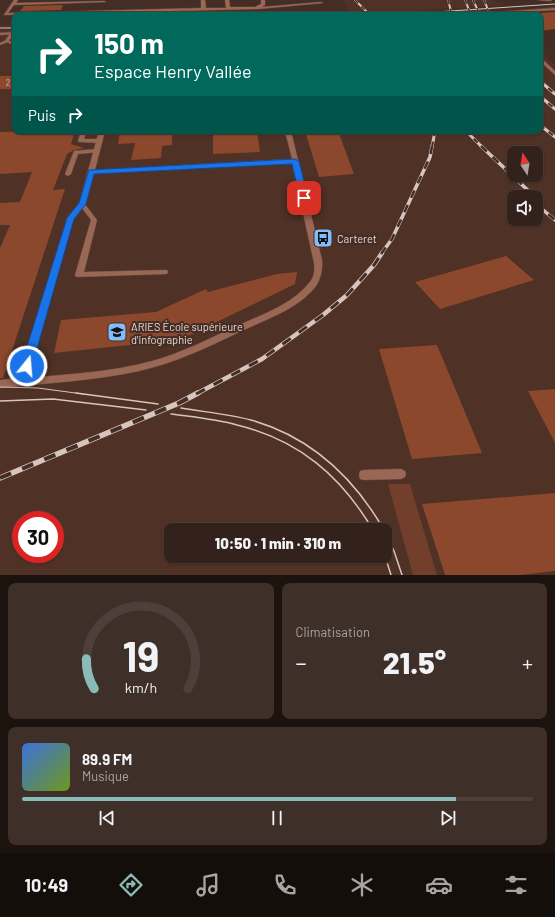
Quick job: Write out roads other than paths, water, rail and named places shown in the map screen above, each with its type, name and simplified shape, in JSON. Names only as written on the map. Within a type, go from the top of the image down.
[{"type":"street","points":[[12,14],[5,14],[16,0]]},
{"type":"street","points":[[203,0],[203,8],[205,9]]},
{"type":"street","points":[[227,0],[228,8]]},
{"type":"street","points":[[256,8],[263,6],[263,0]]},
{"type":"street","points":[[268,0],[270,7]]},
{"type":"street","points":[[540,0],[550,0]]},
{"type":"street","points":[[12,4],[104,1],[99,12],[256,8],[321,4]]},
{"type":"street","points":[[525,12],[554,9]]},
{"type":"street","points":[[0,32],[12,32]]},
{"type":"street","points":[[0,44],[6,42],[12,34]]},
{"type":"street","points":[[6,42],[12,44]]},
{"type":"street","points":[[543,61],[555,74]]},
{"type":"street","points":[[83,134],[81,141],[100,141]]},
{"type":"street","points":[[22,382],[70,218],[82,204],[101,134]]},
{"type":"street","points":[[0,384],[111,372],[161,362],[200,347],[279,310],[298,299],[313,284],[319,269],[289,134]]},
{"type":"street","points":[[68,174],[76,152],[97,151]]},
{"type":"street","points":[[91,172],[295,161]]},
{"type":"street","points":[[82,204],[94,220],[79,275],[164,272]]},
{"type":"street","points":[[364,475],[401,474]]},
{"type":"tram line","points":[[436,12],[555,4]]},
{"type":"tram line","points":[[0,28],[12,28]]},
{"type":"tram line","points":[[0,387],[38,388],[83,394]]},
{"type":"tram line","points":[[76,393],[158,404]]},
{"type":"tram line","points":[[0,401],[53,399],[146,410]]},
{"type":"tram line","points":[[181,408],[251,420],[273,427],[293,437],[311,448],[344,476],[359,492],[380,523]]},
{"type":"tram line","points":[[171,414],[229,423],[280,440],[316,463],[332,477],[347,493],[369,523]]},
{"type":"tram line","points":[[392,547],[402,575]]},
{"type":"tram line","points":[[387,563],[391,575]]},
{"type":"railway","points":[[355,0],[367,12]]},
{"type":"railway","points":[[448,0],[451,12]]},
{"type":"railway","points":[[465,0],[470,12]]},
{"type":"railway","points":[[473,0],[479,12]]},
{"type":"railway","points":[[484,0],[489,12]]},
{"type":"railway","points":[[543,84],[555,94]]},
{"type":"railway","points":[[543,99],[555,109]]},
{"type":"railway","points":[[543,127],[555,137]]},
{"type":"railway","points":[[432,147],[434,134]]},
{"type":"railway","points":[[469,134],[481,146]]},
{"type":"railway","points":[[381,254],[392,239],[430,157],[432,146]]},
{"type":"railway","points":[[481,146],[528,190]]},
{"type":"railway","points":[[543,210],[555,220]]},
{"type":"railway","points":[[196,394],[262,359],[323,315],[347,295],[374,265],[382,253]]},
{"type":"railway","points":[[0,478],[179,403],[198,393]]},
{"type":"place","name":"Carteret","points":[[323,238]]},
{"type":"place","name":"ARIES École supérieure d'infographie","points":[[117,332]]}]
